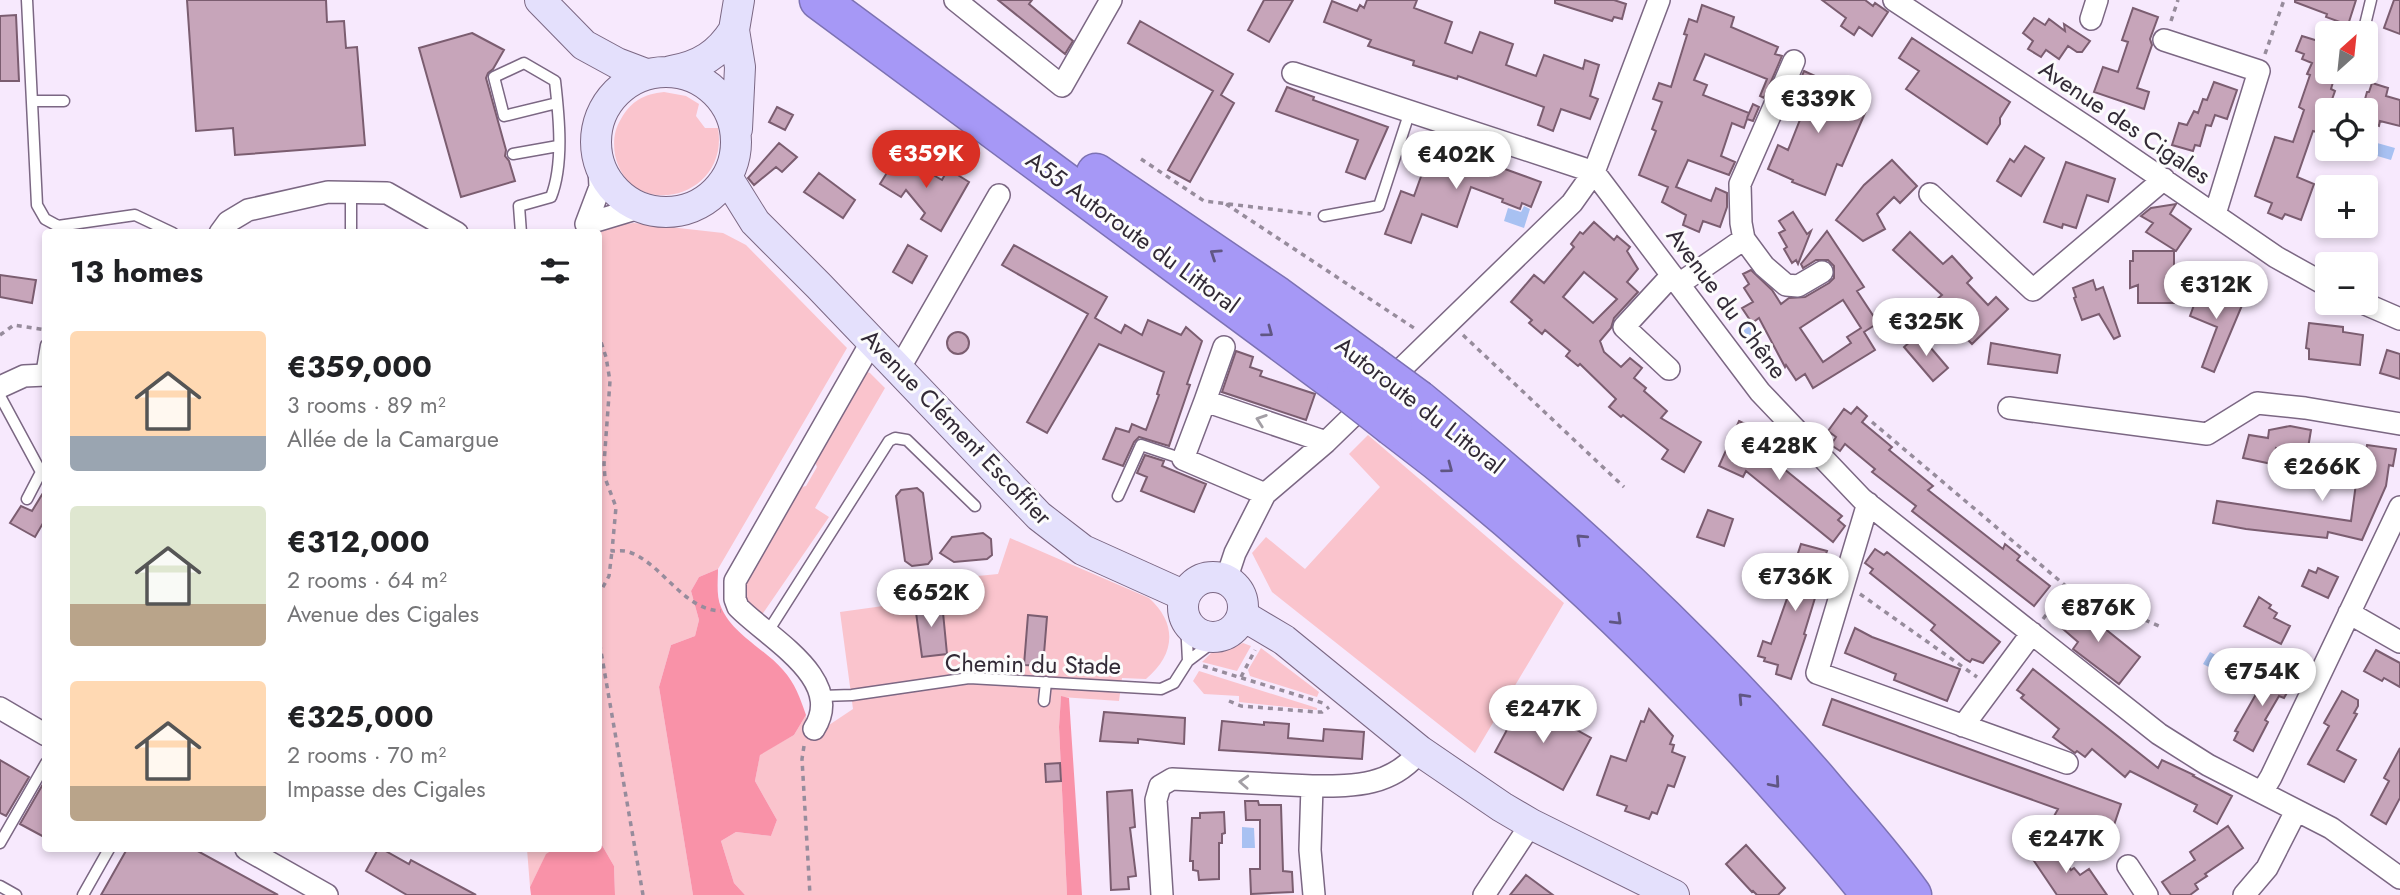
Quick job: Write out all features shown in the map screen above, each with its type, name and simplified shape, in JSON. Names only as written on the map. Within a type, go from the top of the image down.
[{"type":"highway","name":"A55 Autoroute du Littoral","points":[[819,0],[1135,233],[1358,377]]},
{"type":"highway","name":"Autoroute du Littoral","points":[[855,0],[1109,182],[1277,296],[1358,377],[1406,414],[1539,500],[1676,627],[1790,748],[1885,858],[1912,895]]},
{"type":"highway","name":"Autoroute du Littoral","points":[[1406,414],[1460,477],[1529,536],[1636,637],[1727,729],[1871,895]]},
{"type":"highway","points":[[1838,804],[1927,895]]},
{"type":"main road","points":[[541,0],[584,45],[617,63],[698,79],[719,96],[730,111],[736,133]]},
{"type":"main road","points":[[584,45],[600,90],[599,117],[595,133],[599,167],[609,184],[623,199],[639,208],[676,212],[709,198],[727,177],[735,159],[740,67],[734,30],[739,0]]},
{"type":"main road","points":[[599,117],[614,93],[630,80],[658,72],[686,69],[705,61],[720,49],[734,30]]},
{"type":"main road","name":"Avenue Clément Escoffier","points":[[727,177],[755,222],[1039,516],[1083,550],[1186,609],[1196,633],[1210,638],[1221,636]]},
{"type":"main road","name":"Avenue Clément Escoffier","points":[[694,206],[730,213],[755,222]]},
{"type":"main road","points":[[1186,609],[1190,587],[1207,578],[1226,580],[1234,586],[1243,605],[1242,615],[1238,625],[1221,636]]},
{"type":"main road","points":[[1242,615],[1284,640],[1420,751],[1502,807],[1674,895]]},
{"type":"street","points":[[955,0],[1062,86],[1111,0]]},
{"type":"street","points":[[1226,580],[1235,553],[1265,494],[1326,442],[1572,204],[1594,172],[1658,0]]},
{"type":"street","name":"Avenue des Cigales","points":[[1894,0],[2164,179],[2276,257],[2315,279]]},
{"type":"street","points":[[2164,40],[2259,71],[2215,214]]},
{"type":"street","points":[[1794,61],[1740,184],[1741,223],[1744,239],[1764,266],[1786,285],[1798,286],[1822,272]]},
{"type":"street","points":[[1293,73],[1594,172]]},
{"type":"street","points":[[580,228],[600,187],[599,167]]},
{"type":"street","name":"Avenue du Chêne","points":[[1594,172],[1760,391],[1868,503],[2159,734],[2208,765],[2331,828],[2400,878]]},
{"type":"street","points":[[1930,194],[2033,290],[2164,179]]},
{"type":"street","points":[[223,229],[228,222],[248,210],[328,192],[387,193],[450,229]]},
{"type":"street","points":[[899,369],[999,195]]},
{"type":"street","points":[[580,228],[639,208]]},
{"type":"street","points":[[1669,369],[1624,327],[1676,280],[1744,239]]},
{"type":"street","points":[[2378,309],[2400,319]]},
{"type":"street","points":[[814,729],[823,712],[821,696],[810,673],[738,607],[734,581],[872,341]]},
{"type":"street","points":[[1224,347],[1183,459],[1265,494]]},
{"type":"street","points":[[0,387],[24,376],[42,375]]},
{"type":"street","points":[[1205,401],[1326,442]]},
{"type":"street","points":[[2009,408],[2207,434],[2257,403],[2400,424]]},
{"type":"street","points":[[1868,503],[1817,673],[2067,764]]},
{"type":"street","points":[[2262,792],[2400,507]]},
{"type":"street","points":[[2349,613],[2400,642]]},
{"type":"street","points":[[1963,726],[2032,633]]},
{"type":"street","points":[[0,708],[42,733]]},
{"type":"street","points":[[1162,895],[1156,800],[1160,786],[1172,779],[1355,786],[1394,775],[1420,751]]},
{"type":"street","points":[[1312,786],[1310,850],[1314,895]]},
{"type":"street","points":[[2244,895],[2267,868],[2296,811]]},
{"type":"street","points":[[1483,895],[1531,824]]},
{"type":"street","points":[[251,852],[327,895]]},
{"type":"street","points":[[2128,866],[2147,895]]},
{"type":"lane","points":[[27,0],[37,205],[46,219],[58,226],[135,215],[165,229]]},
{"type":"lane","points":[[2366,21],[2371,0]]},
{"type":"lane","points":[[520,229],[520,206],[551,197],[558,181],[557,103],[555,81],[524,63],[494,77],[504,116],[557,103]]},
{"type":"lane","points":[[32,101],[64,101]]},
{"type":"lane","points":[[1324,215],[1379,206],[1410,111]]},
{"type":"lane","points":[[513,154],[558,146]]},
{"type":"lane","points":[[351,192],[351,229]]},
{"type":"lane","points":[[0,396],[41,472],[27,499]]},
{"type":"lane","points":[[767,633],[889,441],[895,438],[907,440],[975,506]]},
{"type":"lane","points":[[1118,496],[1141,445],[1183,459]]},
{"type":"lane","points":[[1186,609],[1193,662]]},
{"type":"lane","name":"Chemin du Stade","points":[[821,696],[852,695],[969,678],[1161,689],[1174,683],[1221,636]]},
{"type":"lane","points":[[1044,701],[1045,682]]},
{"type":"lane","points":[[0,843],[42,770]]},
{"type":"lane","points":[[83,895],[107,852]]},
{"type":"path","points":[[2259,71],[2284,0]]},
{"type":"path","points":[[1141,159],[1204,201],[1324,215]]},
{"type":"path","points":[[1226,204],[1430,339]]},
{"type":"path","points":[[1449,321],[1624,487]]},
{"type":"path","points":[[0,335],[14,325],[42,329]]},
{"type":"path","points":[[602,345],[610,381],[605,478],[616,507],[609,576],[602,589]]},
{"type":"path","points":[[1872,422],[2067,587],[2159,626]]},
{"type":"path","points":[[612,551],[628,551],[693,601],[714,611],[727,611]]},
{"type":"path","points":[[1844,583],[1992,687]]},
{"type":"path","points":[[2032,633],[2067,587]]},
{"type":"path","points":[[1241,678],[1258,645]]},
{"type":"path","points":[[602,657],[643,895]]},
{"type":"path","points":[[1193,662],[1318,703],[1334,704],[1322,712],[1316,712],[1241,706],[1229,701]]},
{"type":"path","points":[[810,895],[802,759],[803,748],[814,729]]},
{"type":"shaded area","points":[[664,92],[686,96],[699,104],[696,116],[705,128],[718,128],[718,152],[709,172],[695,186],[677,194],[657,195],[639,189],[624,176],[615,155],[614,141],[615,132],[629,107],[644,97]]},
{"type":"shaded area","points":[[634,223],[723,233],[746,245],[847,348],[718,569],[699,577],[691,591],[699,620],[695,636],[671,645],[659,687],[693,895],[615,895],[614,866],[602,845],[602,232],[616,225]]},
{"type":"shaded area","points":[[865,371],[885,388],[815,508],[829,517],[759,619],[744,599],[746,576],[794,489],[806,486],[817,467],[813,457]]},
{"type":"shaded area","points":[[1368,435],[1564,603],[1475,753],[1272,592],[1252,553],[1266,537],[1305,569],[1380,487],[1349,454]]},
{"type":"shaded area","points":[[1010,538],[1149,598],[1165,618],[1168,629],[1169,639],[1163,660],[1146,679],[1122,678],[1119,701],[1061,697],[1059,727],[1067,895],[745,895],[734,883],[721,841],[736,832],[771,836],[777,820],[755,781],[760,754],[794,735],[806,715],[806,724],[826,727],[853,709],[840,612],[883,606],[882,593],[957,584],[957,578],[998,574]]},
{"type":"shaded area","points":[[718,569],[718,598],[726,617],[787,675],[797,691],[806,715],[794,735],[760,755],[755,781],[777,820],[771,836],[736,832],[721,841],[734,883],[745,895],[693,895],[659,687],[671,645],[695,636],[699,620],[691,591],[699,577]]},
{"type":"shaded area","points":[[1243,643],[1251,646],[1237,671],[1202,662],[1211,653],[1226,651]]},
{"type":"shaded area","points":[[1261,648],[1319,692],[1317,697],[1250,676],[1248,670]]},
{"type":"shaded area","points":[[1199,671],[1317,710],[1239,702],[1239,696],[1204,694],[1193,681]]},
{"type":"shaded area","points":[[1061,696],[1069,698],[1082,895],[1067,895],[1059,727]]},
{"type":"shaded area","points":[[602,845],[614,866],[615,895],[531,895],[530,887],[546,854],[602,852]]},
{"type":"shaded area","points":[[527,852],[550,852],[546,855],[530,887]]},
{"type":"water","points":[[2378,143],[2395,148],[2391,160],[2378,156]]},
{"type":"water","points":[[1524,206],[1530,209],[1524,228],[1504,221],[1508,208],[1521,212]]},
{"type":"water","points":[[1750,326],[1761,343],[1753,349],[1741,332]]},
{"type":"water","points":[[2210,652],[2233,664],[2232,672],[2226,676],[2203,664]]},
{"type":"water","points":[[1242,827],[1254,828],[1255,848],[1242,848]]},
{"type":"building","points":[[187,0],[326,0],[327,22],[344,21],[346,48],[357,47],[365,145],[235,155],[233,128],[196,131]]},
{"type":"building","points":[[998,0],[1032,0],[1029,4],[1073,41],[1065,54]]},
{"type":"building","points":[[1264,0],[1293,0],[1269,42],[1248,30]]},
{"type":"building","points":[[1367,0],[1417,0],[1414,8],[1452,22],[1445,43],[1472,53],[1480,32],[1513,44],[1506,65],[1536,76],[1544,55],[1583,69],[1585,60],[1599,65],[1590,96],[1598,99],[1590,119],[1561,109],[1553,131],[1538,125],[1544,107],[1458,76],[1457,79],[1413,65],[1414,61],[1368,46],[1371,40],[1324,22],[1332,1],[1357,11],[1360,5],[1364,8]]},
{"type":"building","points":[[1555,0],[1614,0],[1626,4],[1622,19],[1614,17],[1612,21],[1555,3]]},
{"type":"building","points":[[1822,0],[1865,0],[1888,12],[1872,36],[1859,27],[1854,35],[1841,26],[1846,18]]},
{"type":"building","points":[[2356,0],[2349,21],[2337,21],[2326,17],[2327,14],[2295,2]]},
{"type":"building","points":[[2394,0],[2400,0],[2400,34],[2384,28]]},
{"type":"building","points":[[1702,5],[1734,17],[1731,27],[1778,47],[1775,54],[1782,56],[1764,98],[1760,96],[1767,79],[1705,54],[1694,80],[1707,85],[1703,95],[1749,113],[1747,118],[1753,104],[1759,107],[1753,121],[1747,119],[1744,128],[1732,123],[1721,156],[1735,162],[1729,175],[1688,160],[1676,187],[1711,201],[1716,188],[1727,193],[1727,207],[1720,227],[1703,221],[1699,232],[1683,225],[1686,215],[1662,202],[1668,187],[1639,175],[1656,131],[1652,129],[1662,102],[1653,99],[1659,83],[1671,87],[1687,35],[1684,34],[1689,19],[1697,22]]},
{"type":"building","points":[[2133,8],[2158,17],[2150,39],[2152,45],[2137,88],[2149,92],[2144,109],[2094,92],[2103,67],[2118,72],[2128,42],[2122,40]]},
{"type":"building","points":[[16,15],[19,81],[0,81],[0,16]]},
{"type":"building","points":[[2034,18],[2045,25],[2049,19],[2065,31],[2064,24],[2090,41],[2082,52],[2068,46],[2059,59],[2046,50],[2041,57],[2028,49],[2033,41],[2023,33]]},
{"type":"building","points":[[1140,21],[1233,74],[1221,95],[1234,103],[1190,182],[1168,170],[1213,91],[1128,43]]},
{"type":"building","points":[[472,33],[504,50],[486,78],[506,150],[505,156],[515,181],[461,197],[419,48]]},
{"type":"building","points":[[2302,36],[2315,40],[2315,84],[2332,84],[2331,89],[2335,91],[2332,98],[2315,98],[2315,132],[2297,177],[2314,184],[2301,220],[2285,214],[2282,219],[2268,213],[2272,203],[2255,196],[2275,137],[2293,142],[2304,110],[2299,107],[2312,63],[2302,59],[2304,54],[2296,51]]},
{"type":"building","points":[[1912,38],[2010,102],[1987,144],[1906,89],[1919,71],[1899,58]]},
{"type":"building","points":[[1804,71],[1824,80],[1822,85],[1859,101],[1850,114],[1865,113],[1842,166],[1837,164],[1825,195],[1768,169],[1778,145],[1788,150],[1803,112],[1789,106]]},
{"type":"building","points":[[2214,82],[2237,90],[2227,119],[2215,115],[2211,126],[2206,125],[2200,146],[2195,145],[2193,151],[2172,145],[2179,123],[2187,125],[2194,111],[2198,113]]},
{"type":"building","points":[[2372,84],[2375,84],[2388,88],[2386,96],[2400,100],[2400,126],[2380,121],[2378,126],[2378,98],[2365,98]]},
{"type":"building","points":[[1287,87],[1314,97],[1313,100],[1388,127],[1365,179],[1346,172],[1358,140],[1276,111]]},
{"type":"building","points":[[777,107],[793,115],[785,130],[769,122]]},
{"type":"building","points":[[779,143],[797,157],[782,172],[776,167],[754,185],[748,178]]},
{"type":"building","points":[[1433,143],[1541,182],[1531,207],[1522,203],[1520,209],[1502,202],[1503,199],[1471,187],[1457,227],[1422,214],[1411,243],[1385,234],[1401,191],[1414,196]]},
{"type":"building","points":[[2025,146],[2044,158],[2021,196],[1997,181],[2010,159],[2014,162]]},
{"type":"building","points":[[898,155],[942,180],[948,169],[969,182],[941,231],[921,219],[925,213],[906,190],[901,197],[880,184]]},
{"type":"building","points":[[1892,160],[1917,186],[1900,203],[1894,197],[1877,214],[1885,229],[1863,241],[1836,220],[1864,185]]},
{"type":"building","points":[[2066,162],[2115,179],[2108,202],[2087,195],[2076,228],[2063,224],[2062,228],[2044,222]]},
{"type":"building","points":[[819,173],[855,200],[843,218],[804,192]]},
{"type":"building","points":[[2176,204],[2170,214],[2191,229],[2176,251],[2146,232],[2153,223],[2141,216],[2151,208]]},
{"type":"building","points":[[1793,212],[1807,234],[1811,231],[1798,264],[1796,260],[1792,263],[1779,233],[1785,230],[1779,221]]},
{"type":"building","points":[[1594,222],[1614,240],[1617,236],[1630,247],[1627,251],[1638,269],[1627,282],[1638,292],[1614,318],[1611,328],[1600,341],[1604,352],[1621,367],[1630,358],[1642,368],[1634,378],[1646,388],[1644,391],[1667,411],[1661,418],[1701,442],[1684,472],[1662,459],[1668,450],[1609,407],[1616,399],[1580,364],[1578,366],[1566,356],[1570,351],[1545,330],[1542,334],[1529,323],[1532,320],[1511,302],[1534,275],[1544,283],[1574,247],[1571,244],[1580,232],[1583,234]],"holes":[[[1584,272],[1617,299],[1593,323],[1563,297]]]},
{"type":"building","points":[[1827,231],[1864,287],[1857,291],[1878,323],[1864,332],[1875,350],[1813,388],[1805,374],[1796,380],[1786,365],[1785,367],[1759,318],[1752,323],[1742,308],[1753,302],[1744,288],[1749,284],[1743,274],[1751,270],[1772,290],[1781,304],[1789,298],[1805,297],[1834,278],[1834,266],[1828,260],[1816,260],[1803,268],[1801,264]],"holes":[[[1843,300],[1861,328],[1847,337],[1851,343],[1823,362],[1800,328]]]},
{"type":"building","points":[[1910,232],[1943,264],[1952,256],[1972,278],[1967,283],[1988,305],[1996,297],[2008,309],[1972,344],[1952,324],[1956,320],[1936,300],[1942,295],[1893,250]]},
{"type":"building","points":[[908,245],[927,256],[912,283],[893,272]]},
{"type":"building","points":[[1014,245],[1107,297],[1095,318],[1121,333],[1125,325],[1142,335],[1148,320],[1181,335],[1186,327],[1202,341],[1169,446],[1139,437],[1123,466],[1103,459],[1116,428],[1129,432],[1132,424],[1146,430],[1164,372],[1099,344],[1047,433],[1027,422],[1088,314],[1002,265]]},
{"type":"building","points":[[2133,251],[2174,251],[2174,303],[2138,303],[2138,285],[2130,288],[2130,261],[2133,261]]},
{"type":"building","points":[[0,275],[36,280],[32,303],[0,297]]},
{"type":"building","points":[[2093,280],[2096,290],[2103,287],[2120,336],[2114,339],[2099,314],[2082,320],[2074,298],[2073,288]]},
{"type":"building","points":[[2201,286],[2243,303],[2214,372],[2202,367],[2217,327],[2190,316]]},
{"type":"building","points":[[2309,323],[2343,327],[2343,332],[2363,335],[2360,365],[2309,359],[2309,349],[2306,348]]},
{"type":"building","points":[[958,332],[966,335],[969,343],[966,351],[958,354],[950,351],[947,343],[950,335]]},
{"type":"building","points":[[1919,334],[1948,368],[1933,381],[1904,347]]},
{"type":"building","points":[[1991,343],[2060,355],[2057,373],[1988,364]]},
{"type":"building","points":[[2387,350],[2400,354],[2400,379],[2380,373]]},
{"type":"building","points":[[1236,351],[1253,357],[1250,367],[1262,371],[1260,376],[1315,394],[1306,420],[1222,392]]},
{"type":"building","points":[[1857,407],[1867,416],[1862,422],[1892,447],[1889,450],[1933,486],[1928,490],[2003,549],[2005,544],[2020,556],[2017,560],[2050,586],[2034,606],[1912,511],[1916,506],[1872,472],[1875,469],[1845,444],[1840,451],[1831,445],[1836,437],[1828,431],[1844,409],[1851,414]]},
{"type":"building","points":[[1739,421],[1757,430],[1752,441],[1758,444],[1757,447],[1842,516],[1838,520],[1845,526],[1833,542],[1746,471],[1743,477],[1719,466]]},
{"type":"building","points":[[2290,426],[2311,430],[2307,454],[2276,448],[2272,464],[2243,458],[2249,435],[2268,438],[2269,430]]},
{"type":"building","points":[[2367,445],[2396,449],[2393,466],[2389,465],[2386,486],[2362,540],[2328,532],[2327,538],[2213,523],[2217,501],[2351,521],[2357,471],[2344,469],[2348,449],[2366,451]]},
{"type":"building","points":[[1145,455],[1164,461],[1162,466],[1206,484],[1194,512],[1141,491],[1147,477],[1137,473]]},
{"type":"building","points":[[917,488],[923,493],[932,559],[928,564],[912,566],[905,561],[896,496],[901,490]]},
{"type":"building","points":[[42,495],[42,525],[35,537],[10,523],[21,506],[32,511]]},
{"type":"building","points":[[1708,510],[1733,519],[1724,546],[1697,537]]},
{"type":"building","points":[[983,533],[991,539],[992,555],[987,559],[954,562],[940,553],[952,537]]},
{"type":"building","points":[[1801,544],[1827,551],[1811,597],[1815,598],[1804,634],[1806,635],[1791,679],[1776,674],[1778,665],[1758,656],[1763,641],[1771,644],[1790,590],[1786,590]]},
{"type":"building","points":[[1875,549],[1884,555],[1887,552],[2000,642],[1983,663],[1965,659],[1931,630],[1935,625],[1870,573],[1873,569],[1865,563]]},
{"type":"building","points":[[2318,568],[2338,577],[2328,598],[2302,586],[2309,570],[2316,573]]},
{"type":"building","points":[[2259,597],[2277,613],[2274,618],[2290,626],[2281,644],[2244,626]]},
{"type":"building","points":[[942,602],[947,654],[922,657],[915,605]]},
{"type":"building","points":[[2073,603],[2140,657],[2119,684],[2073,649],[2078,642],[2056,623]]},
{"type":"building","points":[[1028,615],[1047,617],[1043,666],[1024,665]]},
{"type":"building","points":[[1855,628],[1872,637],[1960,669],[1947,701],[1894,680],[1896,674],[1845,653]]},
{"type":"building","points":[[2376,650],[2400,663],[2400,687],[2364,671]]},
{"type":"building","points":[[2272,666],[2295,679],[2284,698],[2279,696],[2265,720],[2268,722],[2253,751],[2234,740],[2238,732],[2235,731]]},
{"type":"building","points":[[2033,669],[2158,768],[2162,760],[2232,796],[2217,824],[2194,811],[2197,805],[2130,771],[2125,777],[2092,749],[2085,757],[2053,737],[2059,729],[2021,698],[2024,695],[2017,690]]},
{"type":"building","points":[[2342,691],[2358,700],[2354,713],[2357,714],[2337,750],[2356,760],[2344,782],[2308,764],[2329,726],[2324,723]]},
{"type":"building","points":[[1832,699],[2121,804],[2113,828],[2099,824],[2096,833],[2053,818],[2058,809],[1823,725]]},
{"type":"building","points":[[1523,700],[1591,738],[1563,790],[1495,752]]},
{"type":"building","points":[[1649,709],[1673,736],[1670,744],[1674,745],[1672,752],[1685,757],[1674,787],[1668,785],[1657,814],[1652,812],[1649,819],[1625,811],[1627,806],[1597,795],[1611,756],[1626,761],[1641,721],[1644,722]]},
{"type":"building","points":[[1104,712],[1185,718],[1184,744],[1138,739],[1138,743],[1100,741]]},
{"type":"building","points":[[1222,721],[1264,725],[1264,722],[1289,724],[1288,738],[1323,741],[1324,729],[1364,732],[1362,759],[1219,750]]},
{"type":"building","points":[[2400,748],[2400,798],[2386,824],[2371,815],[2389,781],[2384,778]]},
{"type":"building","points":[[0,760],[29,777],[6,816],[0,813]]},
{"type":"building","points":[[1060,763],[1061,781],[1046,782],[1045,764]]},
{"type":"building","points":[[42,786],[42,836],[20,824]]},
{"type":"building","points":[[1132,790],[1135,827],[1130,828],[1136,876],[1128,877],[1129,889],[1111,890],[1107,792]]},
{"type":"building","points":[[1245,801],[1258,801],[1259,805],[1281,805],[1283,871],[1292,872],[1293,892],[1251,894],[1250,869],[1260,869],[1260,820],[1246,820]]},
{"type":"building","points":[[1224,812],[1225,833],[1222,834],[1222,843],[1219,843],[1219,879],[1199,880],[1198,871],[1193,870],[1193,861],[1190,861],[1192,818],[1200,818],[1200,813]]},
{"type":"building","points":[[2228,826],[2243,848],[2205,874],[2207,876],[2195,884],[2198,889],[2190,895],[2171,895],[2162,882],[2195,860],[2190,852]]},
{"type":"building","points":[[2053,844],[2071,870],[2074,868],[2080,875],[2089,869],[2107,895],[2057,895],[2032,858]]},
{"type":"building","points":[[1746,845],[1785,888],[1778,895],[1757,895],[1726,864]]},
{"type":"building","points":[[125,852],[199,852],[278,895],[101,895]]},
{"type":"building","points":[[376,852],[387,852],[409,864],[411,860],[476,895],[407,895],[366,871]]},
{"type":"building","points":[[1526,875],[1553,895],[1510,895]]}]
